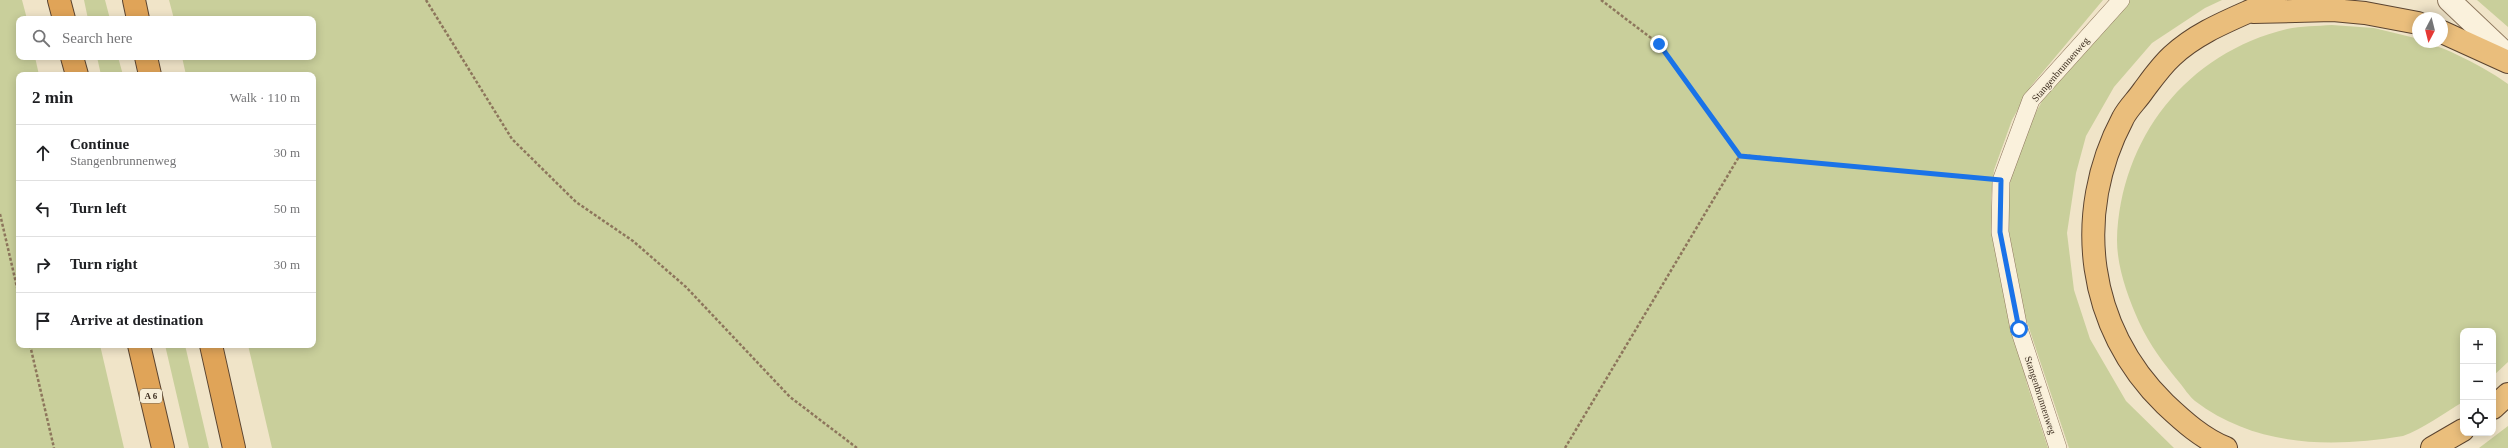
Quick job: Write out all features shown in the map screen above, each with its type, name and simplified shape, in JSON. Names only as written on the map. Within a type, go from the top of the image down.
[{"type":"highway","points":[[60,0],[63,16]]},
{"type":"highway","points":[[134,0],[137,16]]},
{"type":"highway","points":[[2226,448],[2214,443],[2182,420],[2148,387],[2126,355],[2102,305],[2096,270],[2093,232],[2097,192],[2108,151],[2124,117],[2171,56],[2205,31],[2274,0]]},
{"type":"highway","points":[[2248,12],[2365,12],[2412,22]]},
{"type":"highway","points":[[2448,35],[2508,62]]},
{"type":"highway","points":[[73,60],[76,72]]},
{"type":"highway","points":[[147,60],[149,72]]},
{"type":"highway","name":"A 6","points":[[140,348],[163,448]]},
{"type":"highway","points":[[212,348],[234,448]]},
{"type":"highway","points":[[2496,405],[2508,394]]},
{"type":"highway","points":[[2432,448],[2460,432]]},
{"type":"street","points":[[2449,0],[2508,56]]},
{"type":"lane","name":"Stangenbrunnenweg","points":[[2058,448],[2019,329],[2000,232],[2001,180],[2031,100],[2121,0]]},
{"type":"path","points":[[426,0],[512,139],[576,202],[633,242],[686,287],[790,397],[857,448]]},
{"type":"path","points":[[1601,0],[1659,44],[1740,156],[2001,180]]},
{"type":"path","points":[[1565,448],[1740,156]]},
{"type":"path","points":[[0,214],[16,283]]},
{"type":"path","points":[[31,348],[54,448]]},
{"type":"green space","points":[[0,0],[22,0],[26,16],[16,16],[16,60],[36,60],[38,72],[16,72],[16,348],[101,348],[124,448],[0,448]]},
{"type":"green space","points":[[84,0],[105,0],[109,16],[87,16]]},
{"type":"green space","points":[[169,0],[2103,0],[2031,86],[2012,120],[1994,170],[1991,198],[1993,241],[2027,384],[2048,448],[272,448],[249,348],[316,348],[316,72],[185,72],[183,60],[316,60],[316,16],[173,16]]},
{"type":"green space","points":[[2127,0],[2222,0],[2205,8],[2152,43],[2114,87],[2086,136],[2076,173],[2067,233],[2074,290],[2090,339],[2126,401],[2174,448],[2069,448],[2018,295],[2006,211],[2011,177],[2025,132],[2051,85]]},
{"type":"green space","points":[[2477,0],[2508,0],[2508,27]]},
{"type":"green space","points":[[2332,25],[2374,28],[2412,37],[2412,48],[2441,48],[2464,58],[2508,84],[2508,362],[2496,373],[2496,328],[2460,328],[2460,404],[2426,425],[2403,436],[2348,442],[2294,440],[2243,428],[2218,416],[2193,399],[2157,354],[2139,322],[2121,272],[2117,251],[2117,240],[2121,203],[2131,167],[2146,135],[2166,105],[2190,79],[2219,58],[2251,41],[2287,29]]},
{"type":"green space","points":[[98,60],[119,60],[122,72],[100,72]]},
{"type":"green space","points":[[166,348],[186,348],[209,448],[189,448]]},
{"type":"green space","points":[[2508,426],[2508,448],[2479,448],[2496,436]]},
{"type":"route","points":[[1659,44],[1740,156],[2001,180],[2000,232],[2019,329]]}]
